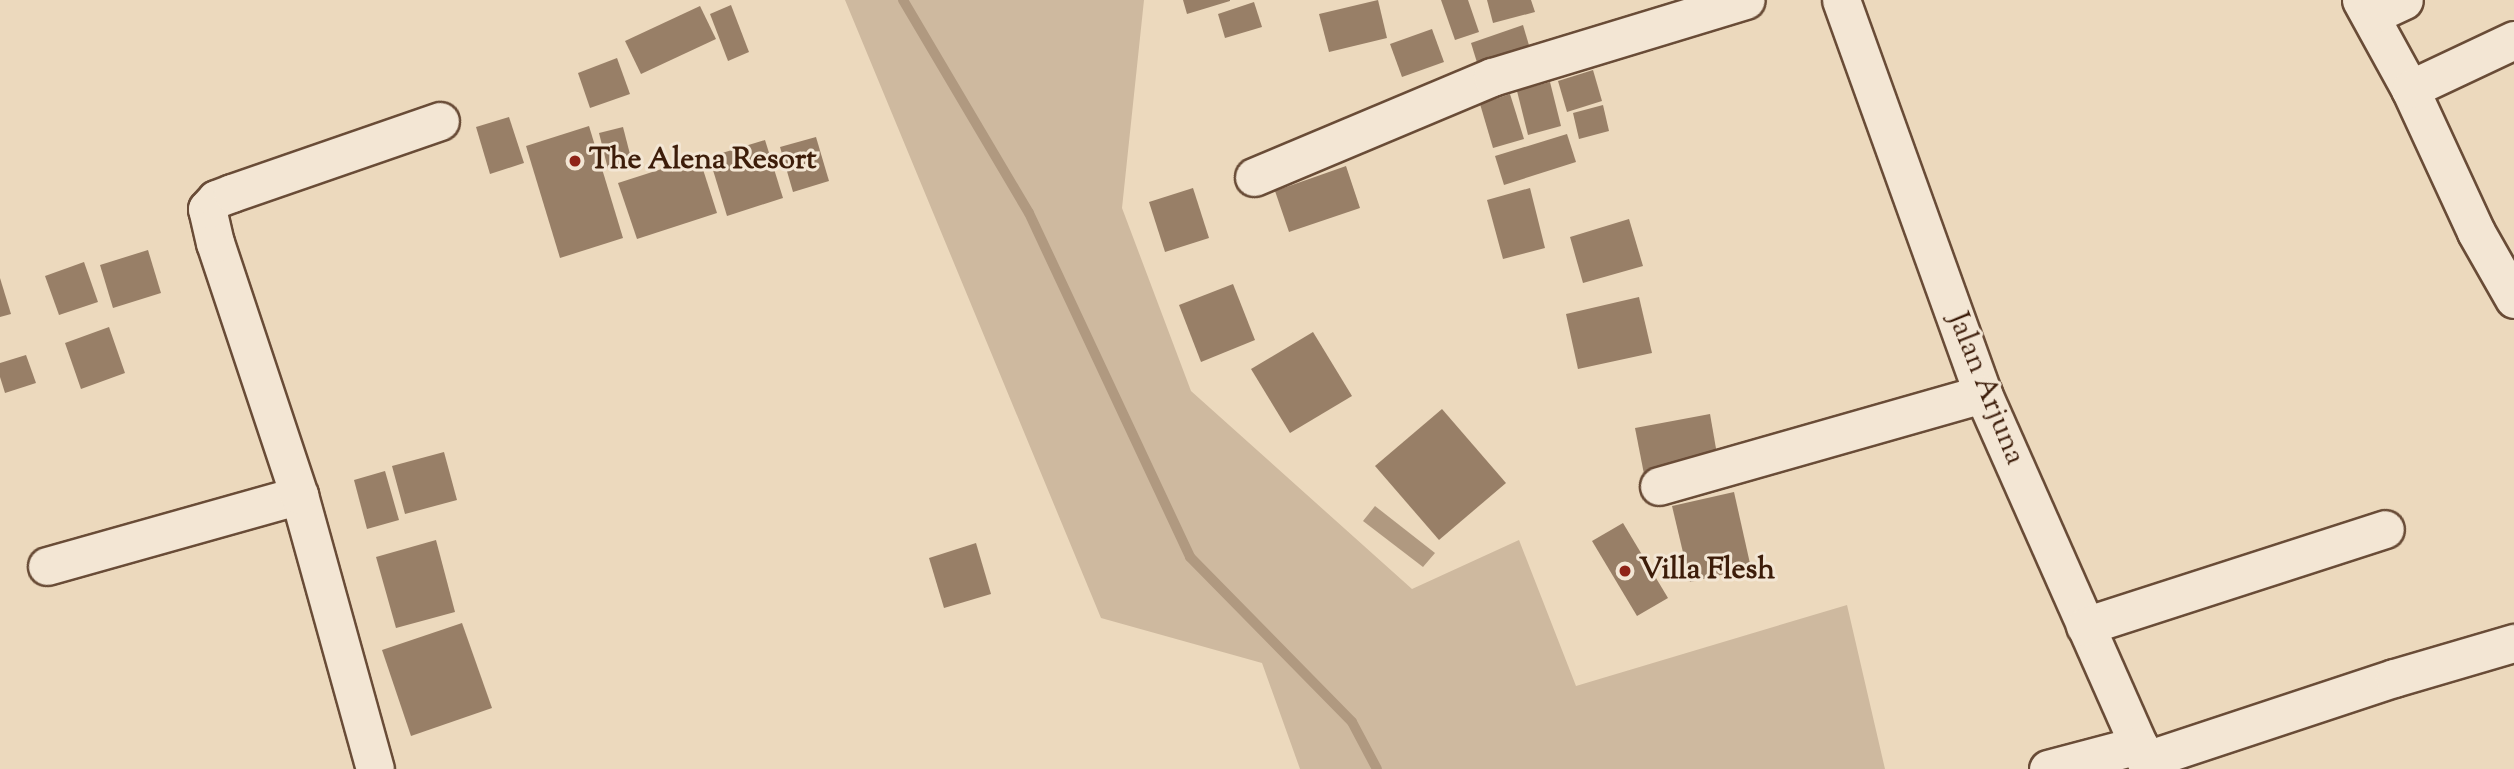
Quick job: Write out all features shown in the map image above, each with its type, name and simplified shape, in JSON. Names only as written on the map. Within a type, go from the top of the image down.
[{"type":"street","points":[[1254,177],[1492,77],[1746,0]]},
{"type":"street","name":"Jalan Arjuna","points":[[1842,0],[1983,394],[2145,758]]},
{"type":"street","points":[[2404,0],[2366,8],[2410,89],[2476,232],[2514,299]]},
{"type":"street","points":[[2410,89],[2514,40]]},
{"type":"street","points":[[375,769],[299,495],[215,243],[207,209],[216,199],[440,121]]},
{"type":"street","points":[[1659,486],[1983,394]]},
{"type":"street","points":[[47,566],[299,495]]},
{"type":"street","points":[[2085,626],[2385,528]]},
{"type":"street","points":[[2048,769],[2145,758],[2394,678],[2514,643]]},
{"type":"shaded area","points":[[845,0],[1144,0],[1122,208],[1191,391],[1412,589],[1519,540],[1576,686],[1847,605],[1885,769],[1300,769],[1262,663],[1101,618]]},
{"type":"shaded area","points":[[1375,506],[1435,553],[1423,567],[1363,521]]},
{"type":"building","points":[[1183,0],[1230,0],[1230,1],[1187,14]]},
{"type":"building","points":[[1378,0],[1387,38],[1329,52],[1319,14]]},
{"type":"building","points":[[1441,0],[1468,0],[1479,32],[1455,40]]},
{"type":"building","points":[[1487,0],[1531,0],[1535,12],[1493,23]]},
{"type":"building","points":[[1254,2],[1262,27],[1225,38],[1218,14]]},
{"type":"building","points":[[731,5],[749,52],[728,61],[710,14]]},
{"type":"building","points":[[700,6],[716,39],[641,74],[625,41]]},
{"type":"building","points":[[1523,25],[1531,52],[1479,69],[1471,43]]},
{"type":"building","points":[[1432,29],[1444,62],[1402,77],[1390,44]]},
{"type":"building","points":[[617,58],[630,94],[590,108],[578,73]]},
{"type":"building","points":[[1593,70],[1602,101],[1567,112],[1558,81]]},
{"type":"building","points":[[1550,82],[1561,126],[1528,135],[1517,91]]},
{"type":"building","points":[[1510,94],[1524,139],[1493,148],[1480,104]]},
{"type":"building","points":[[1603,105],[1609,131],[1579,139],[1573,113]]},
{"type":"building","points":[[509,117],[524,163],[490,174],[476,127]]},
{"type":"building","points":[[589,126],[623,238],[560,258],[526,146]]},
{"type":"building","points":[[623,127],[632,162],[608,169],[599,133]]},
{"type":"building","points":[[1567,134],[1576,162],[1504,185],[1495,156]]},
{"type":"building","points":[[816,137],[829,181],[793,192],[780,147]]},
{"type":"building","points":[[765,140],[783,198],[727,216],[709,157]]},
{"type":"building","points":[[699,157],[717,213],[637,239],[618,183]]},
{"type":"building","points":[[1346,166],[1360,208],[1289,232],[1275,191]]},
{"type":"building","points":[[1193,188],[1209,238],[1165,252],[1149,202]]},
{"type":"building","points":[[1530,188],[1545,248],[1503,259],[1487,200]]},
{"type":"building","points":[[1629,219],[1643,266],[1583,283],[1570,237]]},
{"type":"building","points":[[148,250],[161,293],[113,308],[100,265]]},
{"type":"building","points":[[84,262],[98,302],[59,315],[45,276]]},
{"type":"building","points":[[0,278],[11,314],[0,317]]},
{"type":"building","points":[[1233,284],[1255,340],[1201,362],[1179,305]]},
{"type":"building","points":[[1639,297],[1652,353],[1578,369],[1566,314]]},
{"type":"building","points":[[109,327],[125,373],[81,389],[65,343]]},
{"type":"building","points":[[1313,332],[1352,396],[1290,433],[1251,369]]},
{"type":"building","points":[[26,355],[36,383],[5,393],[0,377],[0,363]]},
{"type":"building","points":[[1442,409],[1506,483],[1439,540],[1375,466]]},
{"type":"building","points":[[1710,414],[1718,460],[1644,474],[1635,428]]},
{"type":"building","points":[[444,452],[457,500],[405,514],[392,466]]},
{"type":"building","points":[[385,471],[399,520],[367,529],[354,480]]},
{"type":"building","points":[[1734,492],[1751,568],[1690,582],[1672,506]]},
{"type":"building","points":[[1623,523],[1668,598],[1637,616],[1592,541]]},
{"type":"building","points":[[436,540],[455,612],[396,628],[376,557]]},
{"type":"building","points":[[976,543],[991,594],[944,608],[929,558]]},
{"type":"building","points":[[462,623],[492,708],[411,736],[382,650]]},
{"type":"waterway","points":[[903,0],[1029,213],[1190,557],[1352,722],[1377,769]]},
{"type":"place","name":"The Alena Resort","points":[[575,161]]},
{"type":"place","name":"Villa Flesh","points":[[1625,571]]}]
